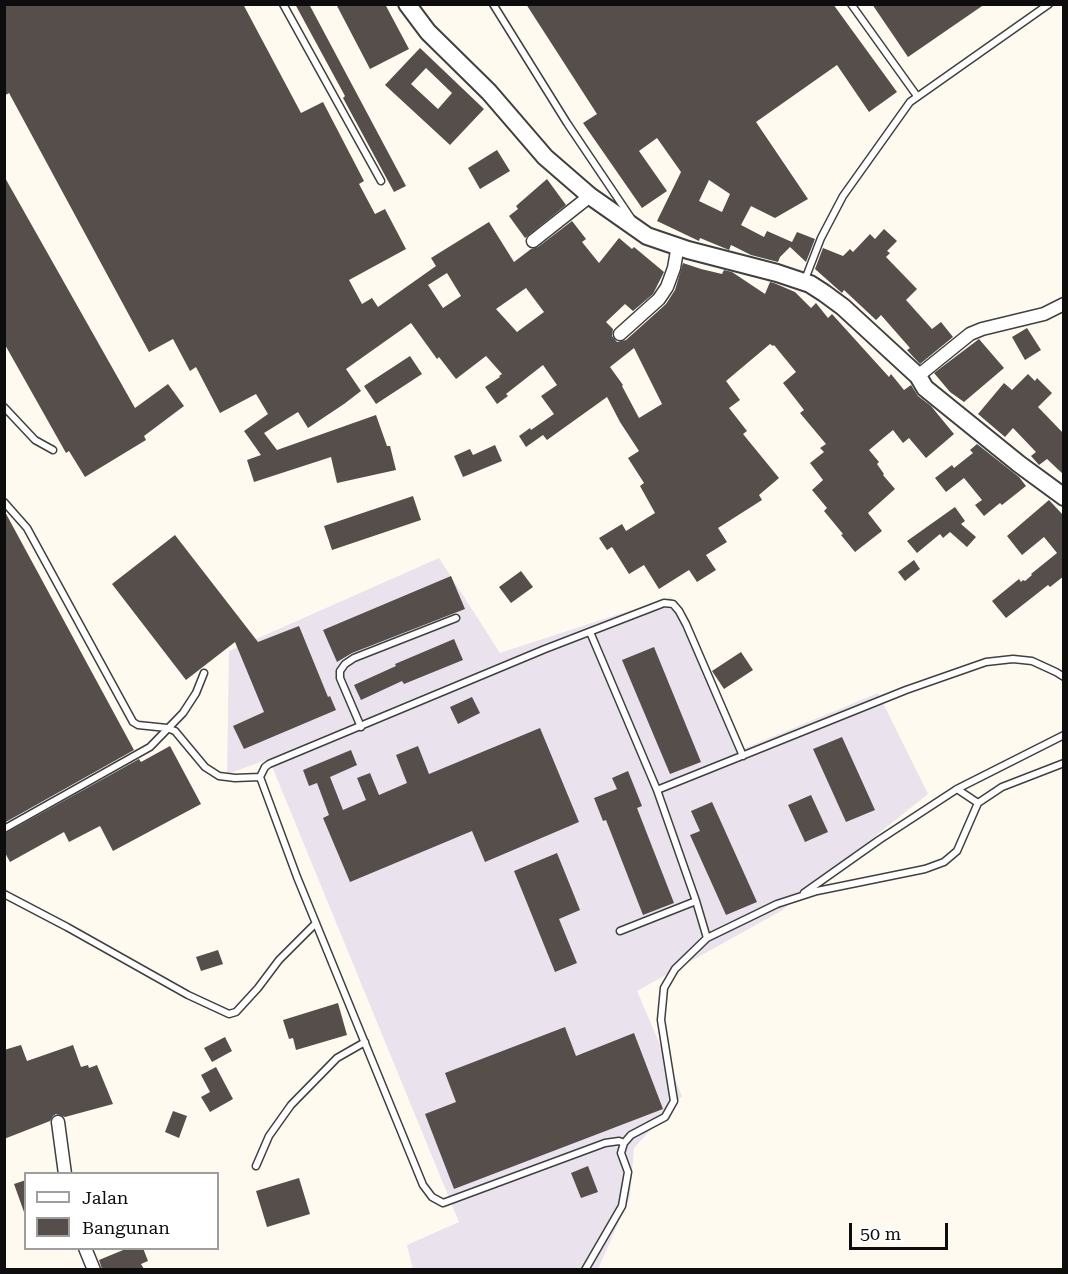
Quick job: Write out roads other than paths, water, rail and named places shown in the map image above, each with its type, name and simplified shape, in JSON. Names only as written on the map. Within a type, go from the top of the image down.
[{"type":"street","points":[[407,4],[428,32],[489,92],[545,157],[590,196],[648,236],[688,250],[777,273],[804,282],[824,293],[843,307],[918,376],[925,388],[1018,464],[1064,497]]},
{"type":"street","points":[[533,241],[590,196]]},
{"type":"street","points":[[620,334],[658,299],[667,287],[674,268],[678,245]]},
{"type":"street","points":[[918,376],[970,334],[1044,314],[1064,303]]},
{"type":"street","points":[[58,1122],[65,1172]]},
{"type":"street","points":[[86,1250],[94,1269]]},
{"type":"lane","points":[[283,4],[381,181]]},
{"type":"lane","points":[[493,4],[567,123],[628,211],[636,229]]},
{"type":"lane","points":[[851,4],[917,96]]},
{"type":"lane","points":[[804,282],[821,238],[843,196],[887,131],[910,102],[1049,4]]},
{"type":"lane","points":[[4,407],[35,440],[53,450]]},
{"type":"lane","points":[[4,502],[27,528],[129,718],[138,725],[175,731],[205,767],[219,776],[260,777]]},
{"type":"lane","points":[[624,1143],[619,1141],[605,1143],[442,1203],[432,1197],[423,1185],[316,923],[260,777],[265,767],[269,765],[664,603],[673,604],[686,624],[743,756]]},
{"type":"lane","points":[[361,727],[340,678],[340,671],[345,664],[354,658],[456,618]]},
{"type":"lane","points":[[590,632],[657,790],[707,939]]},
{"type":"lane","points":[[657,790],[906,690],[986,662],[1013,658],[1032,661],[1064,677]]},
{"type":"lane","points":[[4,830],[150,747],[183,713],[196,693],[204,673]]},
{"type":"lane","points":[[796,899],[879,840],[957,789],[1064,735]]},
{"type":"lane","points":[[585,1269],[622,1206],[628,1172],[621,1154],[624,1143],[631,1135],[665,1117],[671,1109],[674,1095],[661,1020],[664,988],[675,969],[707,939],[777,904],[817,891],[915,871],[944,862],[957,852],[978,803],[1002,787],[1064,763]]},
{"type":"lane","points":[[957,789],[978,803]]},
{"type":"lane","points":[[4,894],[218,1011],[229,1014],[236,1012],[279,960],[316,923]]},
{"type":"lane","points":[[620,932],[696,901]]},
{"type":"lane","points":[[256,1166],[269,1136],[291,1105],[337,1058],[365,1042]]}]
